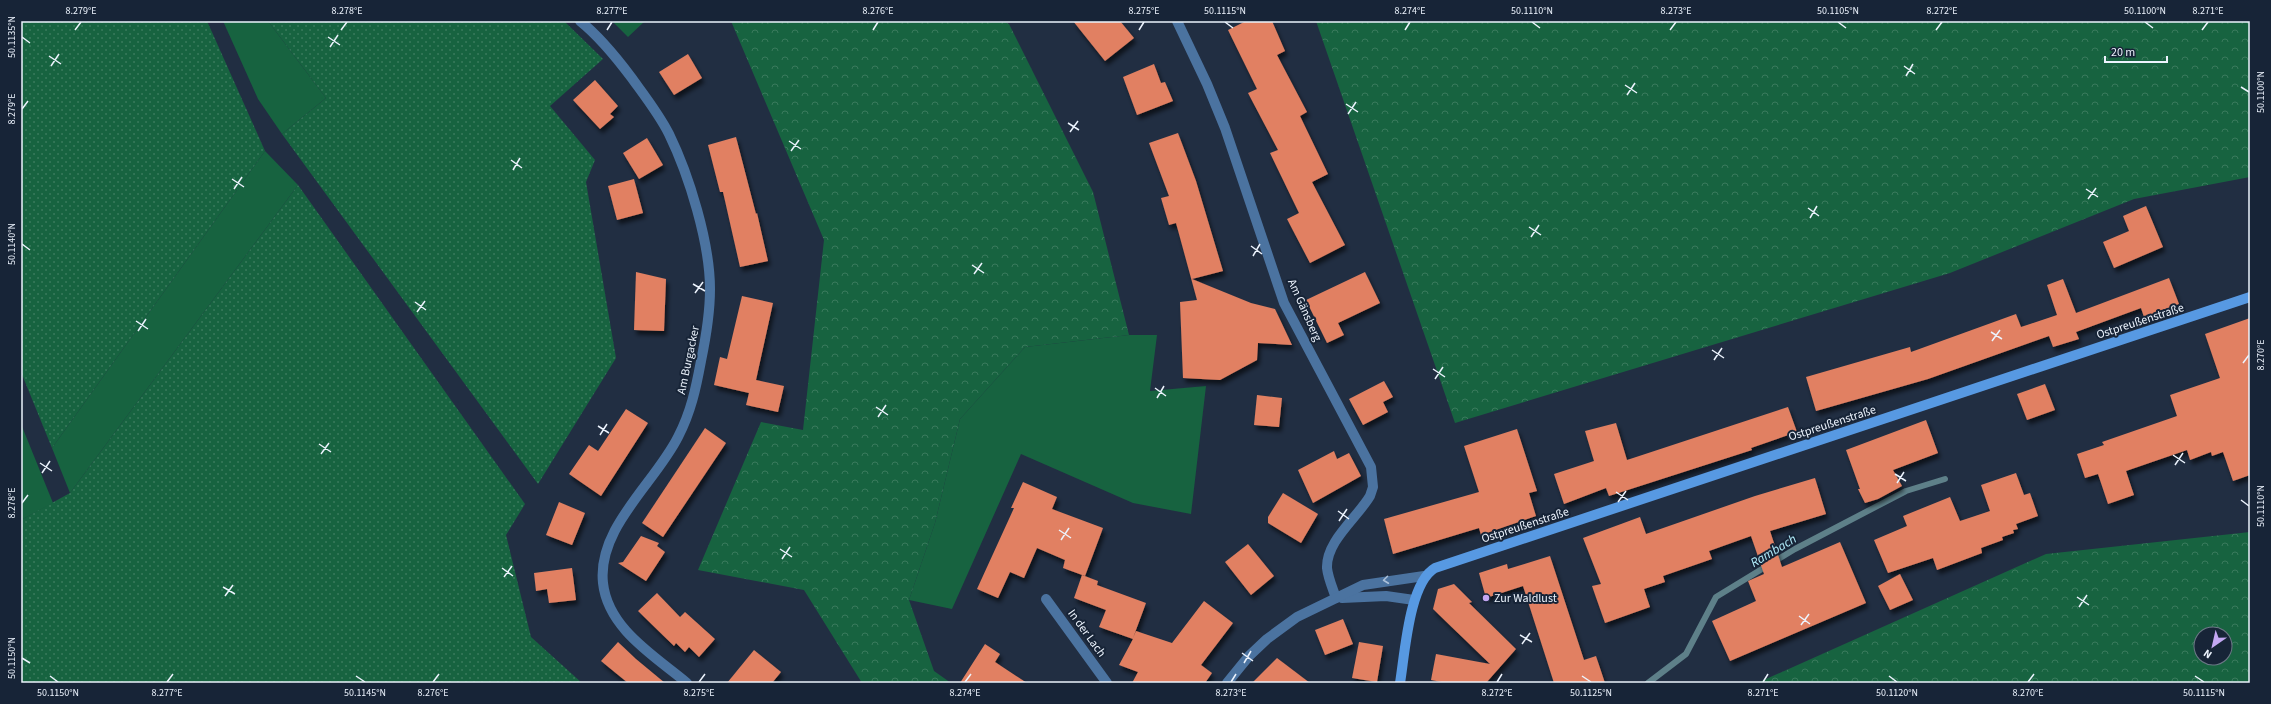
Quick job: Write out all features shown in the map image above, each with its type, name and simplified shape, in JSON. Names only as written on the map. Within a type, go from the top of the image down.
[{"type":"main road","name":"Ostpreußenstraße","points":[[1424,576],[1435,568],[2250,297]]},
{"type":"main road","points":[[1400,683],[1414,600],[1424,576]]},
{"type":"street","name":"Am Burgacker","points":[[580,21],[612,52],[669,133],[685,173],[707,257],[710,288],[709,322],[690,414],[665,460],[618,526],[608,544],[603,563],[603,584],[608,604],[619,622],[636,641],[687,683]]},
{"type":"street","name":"Am Gänsberg","points":[[1177,21],[1207,84],[1225,128],[1284,303],[1371,467],[1373,487],[1370,496],[1334,545],[1329,555],[1327,568],[1336,598]]},
{"type":"street","name":"Ostpreußenstraße","points":[[1227,683],[1249,656],[1280,629],[1316,607],[1363,585],[1375,582],[1424,576]]},
{"type":"street","name":"Ostpreußenstraße","points":[[1336,598],[1386,596],[1414,600]]},
{"type":"street","name":"In der Lach","points":[[1046,599],[1107,683]]},
{"type":"green space","points":[[21,21],[207,21],[265,151],[52,448],[21,372]]},
{"type":"green space","points":[[223,21],[268,21],[326,98],[282,134],[258,99]]},
{"type":"green space","points":[[268,21],[564,21],[603,59],[550,106],[595,160],[586,182],[616,358],[538,484],[282,134],[326,98]]},
{"type":"green space","points":[[612,21],[645,21],[628,37]]},
{"type":"green space","points":[[731,21],[1003,21],[1009,24],[1093,192],[1129,335],[1025,347],[960,419],[935,523],[909,600],[934,671],[951,683],[862,683],[804,590],[698,570],[761,422],[803,430],[824,240]]},
{"type":"green space","points":[[1316,21],[2250,21],[2250,177],[2134,199],[1950,273],[1455,423]]},
{"type":"green space","points":[[265,151],[298,185],[70,493],[52,448]]},
{"type":"green space","points":[[298,185],[525,504],[506,535],[531,637],[582,683],[21,683],[21,520],[70,493]]},
{"type":"green space","points":[[1129,335],[1157,335],[1150,391],[1206,386],[1191,514],[1133,503],[1021,454],[952,609],[909,600],[935,523],[960,419],[1025,347]]},
{"type":"green space","points":[[21,424],[53,503],[21,520]]},
{"type":"green space","points":[[2250,532],[2250,683],[1757,683],[2046,554]]},
{"type":"building","points":[[1073,21],[1120,21],[1134,38],[1105,61]]},
{"type":"building","points":[[1246,21],[1272,21],[1285,51],[1277,55],[1307,112],[1300,116],[1328,174],[1312,182],[1345,245],[1310,263],[1287,219],[1299,213],[1270,153],[1278,150],[1248,93],[1257,89],[1228,30]]},
{"type":"building","points":[[688,54],[702,78],[674,95],[659,72]]},
{"type":"building","points":[[1154,64],[1161,83],[1165,82],[1173,101],[1137,115],[1123,77]]},
{"type":"building","points":[[595,80],[618,106],[610,114],[614,117],[600,129],[573,100]]},
{"type":"building","points":[[1178,133],[1196,181],[1223,271],[1192,279],[1251,303],[1275,309],[1292,345],[1258,343],[1257,360],[1220,380],[1183,378],[1180,302],[1197,300],[1176,223],[1169,225],[1161,198],[1169,196],[1149,143]]},
{"type":"building","points":[[736,137],[756,214],[757,213],[768,261],[740,267],[723,192],[720,192],[708,145]]},
{"type":"building","points":[[647,138],[663,165],[639,179],[623,153]]},
{"type":"building","points":[[634,179],[643,213],[617,220],[608,186]]},
{"type":"building","points":[[2146,206],[2163,247],[2114,268],[2103,242],[2129,231],[2123,216]]},
{"type":"building","points":[[636,272],[666,279],[664,331],[634,330]]},
{"type":"building","points":[[1365,272],[1380,303],[1338,323],[1344,335],[1327,343],[1306,300]]},
{"type":"building","points":[[2169,278],[2179,304],[2144,317],[2141,308],[2076,332],[2079,339],[2053,347],[2049,336],[1928,379],[1816,411],[1806,377],[1910,347],[1911,352],[2016,314],[2021,327],[2057,315],[2047,285],[2063,279],[2076,313]]},
{"type":"building","points":[[742,296],[773,303],[756,380],[784,386],[778,412],[746,405],[749,393],[714,385],[720,357],[727,359]]},
{"type":"building","points":[[2250,318],[2250,475],[2233,481],[2223,452],[2212,456],[2211,452],[2190,460],[2187,450],[2126,471],[2134,495],[2108,504],[2098,474],[2085,478],[2077,454],[2104,445],[2102,442],[2177,416],[2170,395],[2220,378],[2205,334]]},
{"type":"building","points":[[1384,381],[1393,397],[1383,402],[1388,412],[1363,425],[1349,399]]},
{"type":"building","points":[[2045,384],[2055,410],[2027,420],[2017,394]]},
{"type":"building","points":[[1257,395],[1282,398],[1279,427],[1254,425]]},
{"type":"building","points":[[1788,407],[1797,432],[1751,448],[1752,450],[1609,496],[1606,488],[1564,504],[1554,474],[1594,461],[1585,431],[1616,423],[1627,460]]},
{"type":"building","points":[[626,409],[648,423],[601,496],[569,474],[589,445],[598,451]]},
{"type":"building","points":[[1926,420],[1938,453],[1893,470],[1902,486],[1878,499],[1865,503],[1858,489],[1860,489],[1846,450]]},
{"type":"building","points":[[705,428],[726,443],[663,537],[642,523]]},
{"type":"building","points":[[1517,429],[1537,491],[1529,493],[1536,516],[1481,535],[1479,528],[1393,554],[1384,519],[1479,492],[1464,446]]},
{"type":"building","points":[[1334,451],[1337,459],[1349,453],[1361,476],[1313,503],[1298,470]]},
{"type":"building","points":[[2016,473],[2024,495],[2030,493],[2038,516],[2016,524],[2018,529],[2013,530],[2014,533],[2002,537],[2003,540],[1981,548],[1982,553],[1937,570],[1933,558],[1888,573],[1874,540],[1907,526],[1903,516],[1950,497],[1960,521],[1990,511],[1981,485]]},
{"type":"building","points":[[1815,478],[1826,514],[1770,531],[1782,567],[1840,542],[1866,603],[1730,661],[1712,621],[1756,601],[1748,581],[1764,574],[1751,536],[1709,551],[1712,559],[1663,576],[1665,582],[1644,589],[1650,607],[1605,623],[1592,586],[1601,584],[1583,538],[1640,517],[1646,534],[1755,496]]},
{"type":"building","points":[[1023,482],[1057,497],[1052,509],[1103,528],[1085,576],[1063,568],[1065,560],[1037,548],[1024,578],[1010,572],[998,598],[977,589],[1014,508],[1011,508]]},
{"type":"building","points":[[1283,493],[1318,514],[1301,543],[1268,523],[1268,517]]},
{"type":"building","points":[[559,502],[585,513],[572,545],[546,535]]},
{"type":"building","points":[[641,536],[659,543],[657,546],[665,552],[646,581],[618,563],[623,562]]},
{"type":"building","points":[[1248,544],[1274,576],[1251,595],[1225,562]]},
{"type":"building","points":[[1550,556],[1584,660],[1596,656],[1605,683],[1554,683],[1523,586],[1486,598],[1479,573],[1507,564],[1508,569]]},
{"type":"building","points":[[572,568],[576,600],[549,603],[547,589],[536,591],[534,573]]},
{"type":"building","points":[[1900,574],[1913,600],[1890,610],[1878,586]]},
{"type":"building","points":[[1082,575],[1098,581],[1097,585],[1146,603],[1133,638],[1136,631],[1172,643],[1204,601],[1233,623],[1201,665],[1212,673],[1205,683],[1132,683],[1138,672],[1119,665],[1133,639],[1099,627],[1106,610],[1074,598]]},
{"type":"building","points":[[1454,584],[1472,602],[1469,603],[1516,649],[1486,683],[1447,683],[1431,680],[1436,654],[1490,664],[1433,609],[1438,589]]},
{"type":"building","points":[[657,593],[680,617],[685,612],[715,639],[699,657],[689,647],[685,652],[676,643],[674,646],[638,611]]},
{"type":"building","points":[[1343,619],[1353,644],[1325,655],[1315,630]]},
{"type":"building","points":[[618,642],[665,683],[628,683],[601,661]]},
{"type":"building","points":[[1359,642],[1383,646],[1377,682],[1352,678]]},
{"type":"building","points":[[985,644],[1000,654],[995,662],[1027,683],[960,683]]},
{"type":"building","points":[[754,650],[781,672],[772,683],[727,683]]},
{"type":"building","points":[[1277,658],[1310,683],[1252,683]]},
{"type":"waterway","name":"Rambach","points":[[1648,683],[1686,654],[1716,597],[1795,549],[1906,491],[1945,479]]},
{"type":"place","name":"Zur Waldlust","points":[[1486,598]]}]
